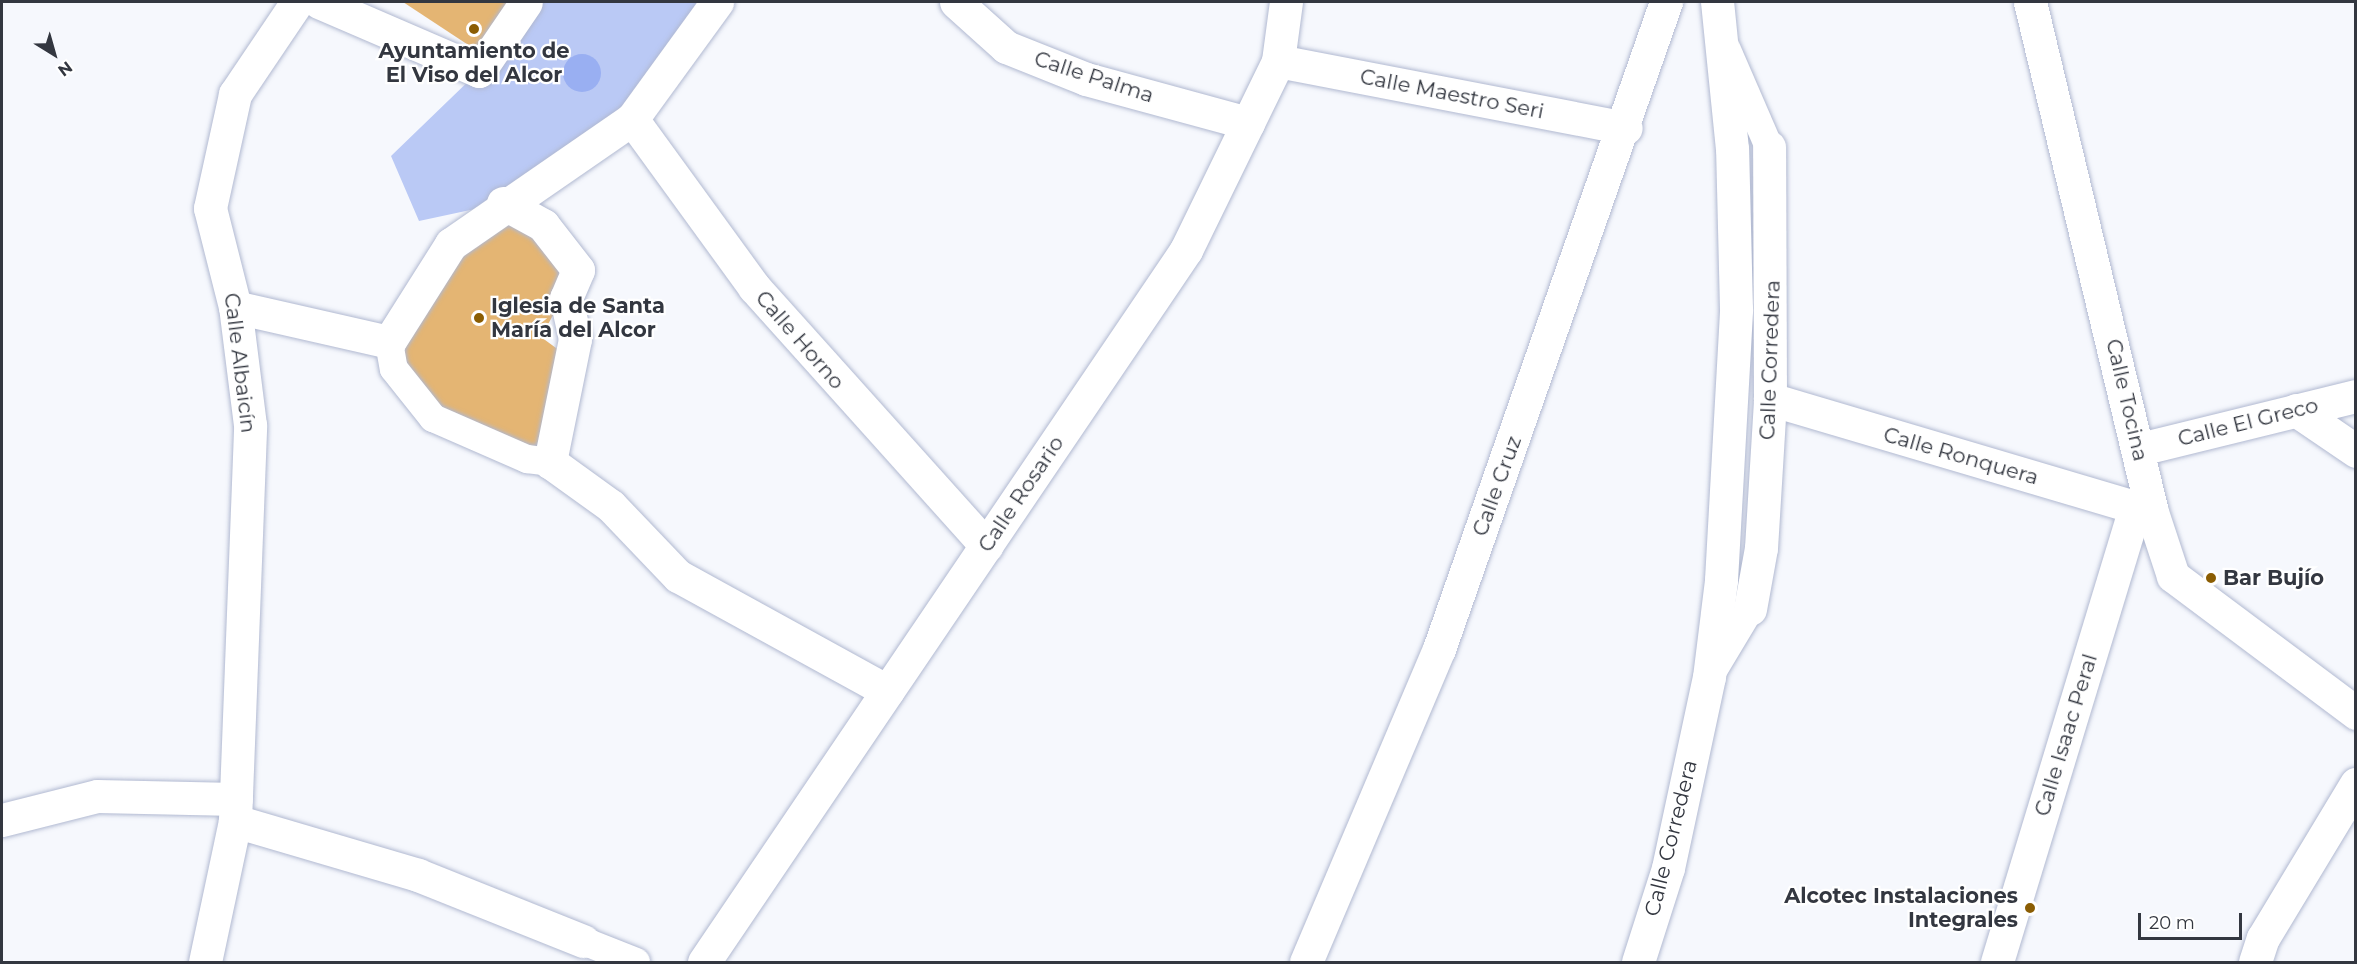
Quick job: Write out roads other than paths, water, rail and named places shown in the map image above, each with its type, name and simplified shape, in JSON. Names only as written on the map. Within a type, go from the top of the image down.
[{"type":"street","name":"Calle Albaicín","points":[[205,963],[235,810],[250,424],[235,307],[210,208],[235,94],[297,2]]},
{"type":"street","points":[[319,2],[479,71],[526,2]]},
{"type":"street","points":[[716,2],[633,119],[503,203],[451,244],[390,342],[394,369],[433,418],[527,459],[550,462],[611,506],[678,576],[887,692]]},
{"type":"street","name":"Calle Palma","points":[[956,2],[1006,47],[1086,79],[1248,123]]},
{"type":"street","name":"Calle Rosario","points":[[704,963],[1186,250],[1278,61],[1286,2]]},
{"type":"street","name":"Calle Cruz","points":[[1306,963],[1439,649],[1626,128],[1666,2]]},
{"type":"street","name":"Calle Corredera","points":[[1638,963],[1668,868],[1708,677],[1721,580],[1736,309],[1732,149],[1718,2]]},
{"type":"street","name":"Calle Tocina","points":[[2030,2],[2140,449],[2144,509],[2173,576],[2355,713]]},
{"type":"street","name":"Calle Corredera","points":[[1708,677],[1750,609],[1761,548],[1770,399],[1769,147],[1723,41]]},
{"type":"street","name":"Calle Maestro Seri","points":[[1278,61],[1626,128]]},
{"type":"street","name":"Calle Horno","points":[[633,119],[754,287],[986,546]]},
{"type":"street","points":[[503,203],[543,225],[578,270],[566,298],[575,339],[550,462]]},
{"type":"street","points":[[235,307],[390,342]]},
{"type":"street","name":"Calle El Greco","points":[[2140,449],[2355,396]]},
{"type":"street","name":"Calle Ronquera","points":[[1770,399],[2144,509]]},
{"type":"street","points":[[2296,410],[2355,451]]},
{"type":"street","name":"Calle Isaac Peral","points":[[1997,963],[2144,509]]},
{"type":"street","points":[[2256,963],[2263,938],[2355,784]]},
{"type":"street","points":[[2,820],[97,796],[235,810],[418,875],[636,963]]},
{"type":"place","name":"Ayuntamiento de El Viso del Alcor","points":[[474,29]]},
{"type":"place","name":"Iglesia de Santa María del Alcor","points":[[479,318]]},
{"type":"place","name":"Bar Bujío","points":[[2211,578]]},
{"type":"place","name":"Alcotec Instalaciones Integrales","points":[[2030,908]]}]
